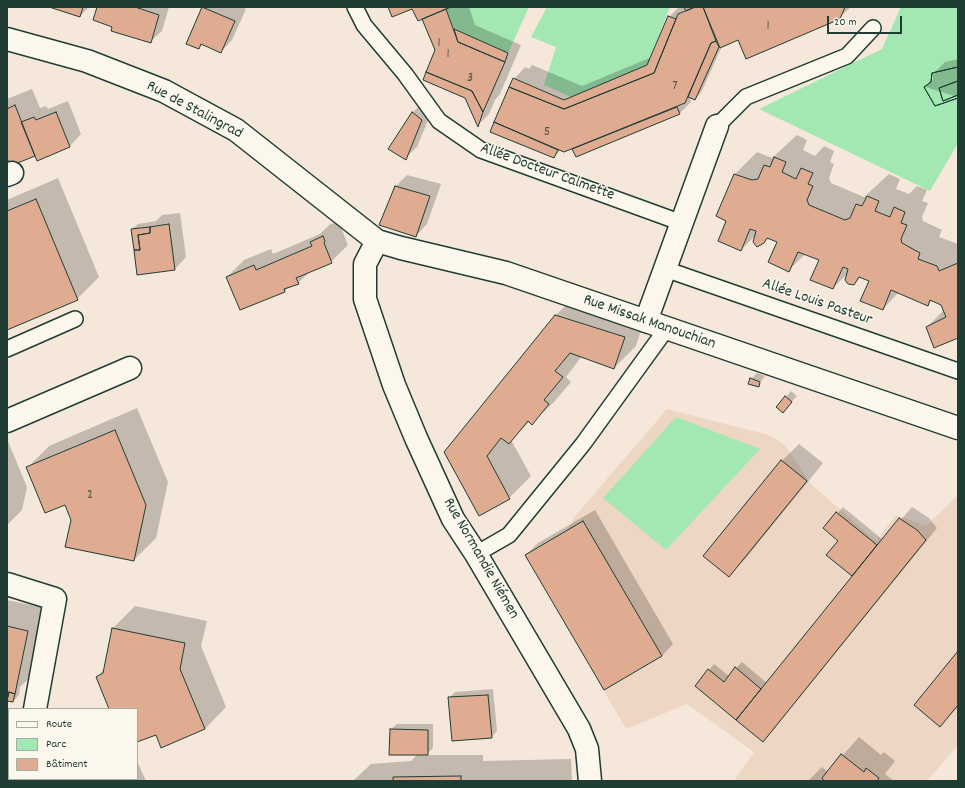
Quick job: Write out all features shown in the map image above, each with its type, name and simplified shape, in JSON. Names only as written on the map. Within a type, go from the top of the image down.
[{"type":"street","name":"Rue de Stalingrad","points":[[7,39],[87,61],[164,91],[236,130],[377,241]]},
{"type":"street","points":[[646,321],[717,126]]},
{"type":"street","name":"Rue Missak Manouchian","points":[[377,241],[506,273],[958,428]]},
{"type":"street","name":"Rue Normandie Niémen","points":[[377,241],[364,264],[365,299],[394,385],[416,438],[453,518],[476,554],[578,729],[586,749],[590,781]]},
{"type":"street","points":[[7,420],[130,368]]},
{"type":"street","name":"Rue Missak Manouchian","points":[[918,414],[958,415]]},
{"type":"street","points":[[7,584],[55,599],[35,708]]},
{"type":"lane","name":"Allée Docteur Calmette","points":[[355,7],[364,25],[405,74],[439,121],[480,150],[682,223]]},
{"type":"lane","points":[[717,126],[746,97],[847,56],[873,28]]},
{"type":"lane","name":"Allée Louis Pasteur","points":[[665,269],[958,371]]},
{"type":"lane","points":[[7,349],[75,319]]},
{"type":"lane","points":[[476,554],[509,535],[583,444],[667,328]]},
{"type":"shaded area","points":[[667,409],[769,435],[785,445],[811,484],[876,541],[896,515],[926,526],[958,495],[958,745],[927,781],[734,781],[754,752],[687,704],[626,729],[525,555],[567,530],[575,516]]},
{"type":"green space","points":[[451,7],[529,7],[508,53],[454,29],[446,9]]},
{"type":"green space","points":[[547,7],[670,7],[647,65],[571,97],[544,85],[556,47],[531,37]]},
{"type":"green space","points":[[901,7],[958,7],[958,143],[930,191],[759,109],[882,49]]},
{"type":"green space","points":[[676,417],[760,449],[666,550],[603,498]]},
{"type":"building","points":[[49,7],[83,7],[80,17]]},
{"type":"building","points":[[97,7],[135,7],[159,15],[151,43],[111,31],[112,27],[93,20]]},
{"type":"building","points":[[202,7],[235,21],[221,53],[201,44],[199,49],[186,44]]},
{"type":"building","points":[[388,7],[451,7],[418,21],[412,9],[392,17]]},
{"type":"building","points":[[684,7],[695,7],[686,11]]},
{"type":"building","points":[[695,7],[703,7],[716,41],[711,43],[685,103],[564,152],[494,122],[509,87],[564,109],[654,73],[678,14]]},
{"type":"building","points":[[703,7],[845,7],[840,19],[746,59],[738,40],[720,48]]},
{"type":"building","points":[[446,9],[458,42],[505,62],[483,112],[472,91],[426,72],[435,50],[422,19]]},
{"type":"building","points":[[668,16],[676,19],[654,73],[564,109],[509,87],[513,78],[564,100],[647,65]]},
{"type":"building","points":[[454,29],[508,53],[505,62],[458,42]]},
{"type":"building","points":[[716,41],[719,47],[695,100],[688,97],[711,43]]},
{"type":"building","points":[[958,67],[958,81],[939,88],[943,101],[958,95],[958,98],[935,106],[924,87],[931,82],[932,73]]},
{"type":"building","points":[[958,67],[958,98],[935,106],[924,87],[931,82],[932,73]]},
{"type":"building","points":[[426,72],[472,91],[483,112],[478,127],[465,98],[423,80]]},
{"type":"building","points":[[958,81],[958,95],[943,101],[939,88]]},
{"type":"building","points":[[15,105],[35,156],[10,166],[7,158],[7,109]]},
{"type":"building","points":[[677,107],[680,114],[576,157],[572,149]]},
{"type":"building","points":[[56,112],[70,147],[37,161],[21,122],[34,117],[36,120]]},
{"type":"building","points":[[412,112],[422,120],[406,160],[388,149]]},
{"type":"building","points":[[494,122],[558,150],[554,158],[490,132]]},
{"type":"building","points":[[774,157],[786,162],[782,172],[796,179],[801,168],[813,173],[808,184],[813,186],[807,200],[809,205],[845,220],[850,218],[856,204],[862,206],[867,196],[879,201],[875,211],[890,217],[894,207],[905,212],[901,223],[907,225],[901,239],[902,243],[920,253],[918,259],[937,266],[939,271],[958,263],[958,338],[934,348],[926,327],[946,317],[941,305],[930,300],[928,306],[891,290],[883,310],[860,301],[869,281],[859,277],[854,285],[848,284],[845,280],[848,269],[843,267],[833,289],[810,280],[819,260],[798,252],[789,272],[768,262],[777,242],[767,238],[764,243],[757,247],[753,242],[756,231],[750,229],[741,251],[718,241],[726,221],[716,216],[734,174],[752,180],[758,179],[764,165],[770,167]]},
{"type":"building","points":[[395,186],[430,196],[416,237],[379,225]]},
{"type":"building","points":[[36,199],[78,300],[7,330],[7,211]]},
{"type":"building","points":[[169,224],[175,270],[137,275],[134,250],[140,250],[138,235],[150,233],[150,227]]},
{"type":"building","points":[[150,227],[150,233],[138,235],[140,250],[134,250],[131,229]]},
{"type":"building","points":[[323,236],[325,241],[324,243],[332,263],[296,278],[299,284],[284,289],[285,292],[240,310],[226,277],[254,265],[256,270],[312,246],[310,242]]},
{"type":"building","points":[[555,315],[625,337],[614,369],[570,353],[555,371],[563,377],[544,400],[549,404],[532,425],[528,421],[509,444],[501,438],[487,456],[510,499],[479,516],[444,452]]},
{"type":"building","points":[[750,378],[760,382],[759,387],[748,384]]},
{"type":"building","points":[[785,396],[792,402],[783,413],[776,407]]},
{"type":"building","points":[[115,430],[146,505],[134,561],[65,547],[71,520],[65,505],[45,513],[26,467]]},
{"type":"building","points":[[781,460],[807,481],[729,577],[703,556]]},
{"type":"building","points":[[836,512],[877,545],[852,576],[826,555],[838,541],[823,528]]},
{"type":"building","points":[[899,518],[917,530],[926,540],[763,742],[736,720]]},
{"type":"building","points":[[583,521],[662,656],[604,690],[525,555]]},
{"type":"building","points":[[7,626],[28,631],[15,694],[9,692],[7,700]]},
{"type":"building","points":[[112,628],[185,643],[180,669],[205,729],[161,748],[156,735],[138,742],[138,708],[109,708],[96,677],[103,673]]},
{"type":"building","points":[[958,651],[958,705],[940,727],[914,705]]},
{"type":"building","points":[[735,667],[761,689],[736,720],[695,686],[708,669],[724,682]]},
{"type":"building","points":[[9,692],[15,694],[13,702],[7,701]]},
{"type":"building","points":[[488,695],[492,738],[452,741],[448,697]]},
{"type":"building","points":[[390,729],[428,730],[428,755],[389,755]]},
{"type":"building","points":[[841,754],[864,772],[866,768],[879,778],[877,781],[824,781],[822,778]]},
{"type":"building","points":[[461,776],[461,781],[393,781],[393,777]]},
{"type":"building","points":[[104,780],[108,781],[52,781]]}]
